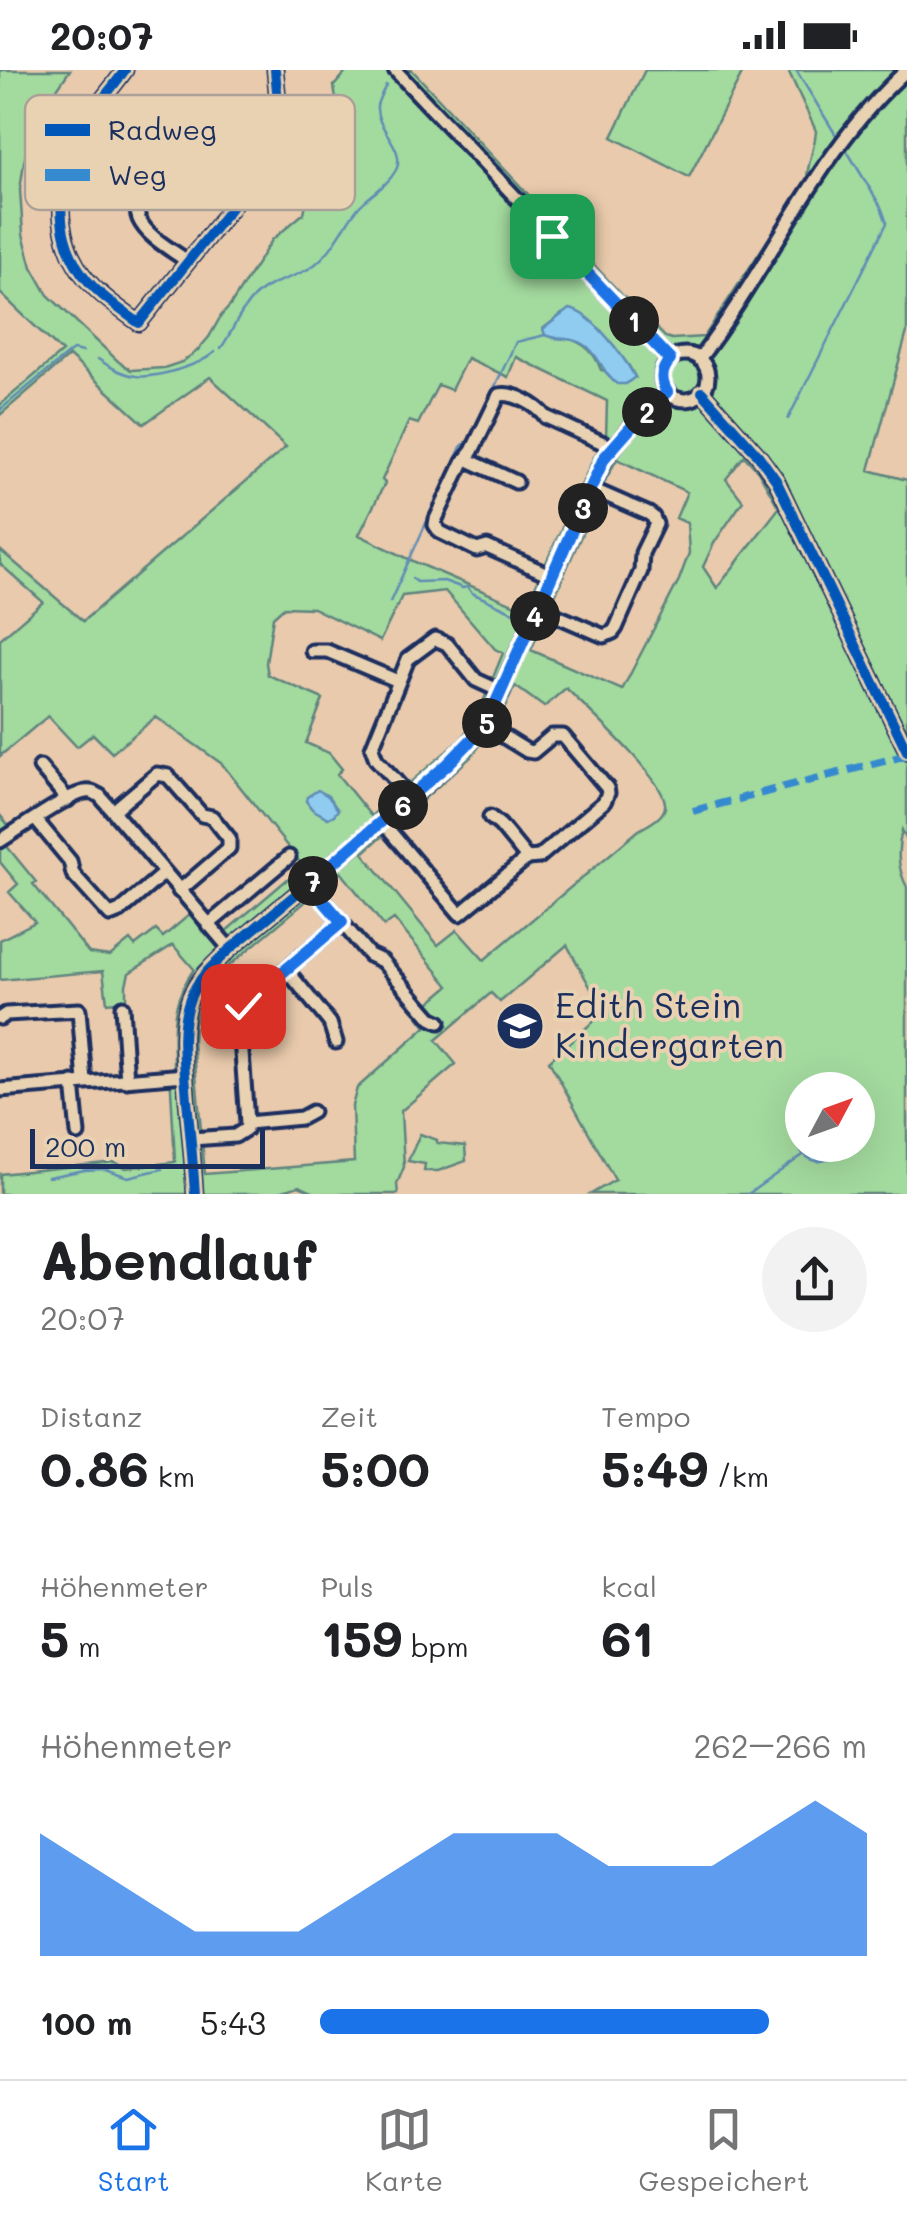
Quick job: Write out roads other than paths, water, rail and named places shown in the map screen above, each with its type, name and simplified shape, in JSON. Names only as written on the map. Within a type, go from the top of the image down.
[{"type":"street","points":[[107,95],[125,70]]},
{"type":"street","points":[[274,70],[277,95]]},
{"type":"street","points":[[395,70],[670,360]]},
{"type":"street","points":[[699,360],[847,136],[907,70]]},
{"type":"street","points":[[61,210],[65,240],[78,268],[101,294],[139,323],[228,210]]},
{"type":"street","points":[[138,210],[151,234],[187,262]]},
{"type":"street","points":[[685,354],[699,360],[707,374],[702,392],[686,400],[667,392],[662,372],[670,360],[685,354]]},
{"type":"street","points":[[196,1194],[185,1075],[184,1030],[190,999],[205,974],[230,949],[411,798],[486,725],[599,469],[612,447],[667,392]]},
{"type":"street","points":[[702,392],[776,480],[907,751]]},
{"type":"street","points":[[552,576],[487,548],[477,550],[440,532],[436,520],[496,400],[504,393],[540,409],[546,418],[612,447]]},
{"type":"street","points":[[466,458],[516,482]]},
{"type":"street","points":[[539,608],[604,636],[616,628],[656,524],[649,514],[592,488]]},
{"type":"street","points":[[411,798],[376,759],[372,748],[408,660],[435,639],[447,644],[476,680],[502,692]]},
{"type":"street","points":[[312,651],[328,651],[398,682]]},
{"type":"street","points":[[382,822],[460,914],[528,858],[539,857],[604,802],[607,788],[563,736],[552,736],[538,748],[527,751],[486,725]]},
{"type":"street","points":[[40,767],[68,800]]},
{"type":"street","points":[[113,812],[157,774],[168,776],[202,815],[212,817],[229,838],[229,848],[179,891]]},
{"type":"street","points":[[0,841],[68,800],[94,792],[230,949]]},
{"type":"street","points":[[490,817],[528,858]]},
{"type":"street","points":[[36,820],[70,860],[73,874],[110,915],[164,873]]},
{"type":"street","points":[[208,925],[289,857]]},
{"type":"street","points":[[309,884],[369,954],[382,961],[431,1018],[439,1022]]},
{"type":"street","points":[[191,1139],[234,1136],[246,1129],[240,1014],[248,1001],[342,922]]},
{"type":"street","points":[[286,969],[330,1024],[336,1042]]},
{"type":"street","points":[[122,1007],[128,1081]]},
{"type":"street","points":[[0,1018],[6,1014],[78,1010],[78,1134]]},
{"type":"street","points":[[0,1090],[185,1075]]},
{"type":"street","points":[[247,1123],[301,1118],[312,1112]]},
{"type":"water","points":[[569,309],[597,327],[635,377],[626,384],[617,384],[585,345],[545,335],[543,329]]},
{"type":"water","points":[[318,790],[338,810],[328,818],[306,801]]},
{"type":"waterway","points":[[796,70],[839,140]]},
{"type":"waterway","points":[[221,348],[255,296],[318,262],[358,208],[396,170],[397,154],[378,114],[386,85]]},
{"type":"waterway","points":[[788,419],[887,223],[844,146]]},
{"type":"waterway","points":[[390,602],[461,447],[470,439],[516,342],[545,335]]},
{"type":"waterway","points":[[0,410],[70,352],[83,352]]},
{"type":"waterway","points":[[98,359],[118,371],[145,376],[188,366],[215,352]]},
{"type":"waterway","points":[[412,578],[417,582],[444,581],[467,587],[513,612]]},
{"type":"waterway","points":[[748,1194],[793,1162]]},
{"type":"waterway","points":[[48,1177],[105,1169],[128,1177],[162,1169]]},
{"type":"place","name":"Edith Stein Kindergarten","points":[[520,1026]]}]
